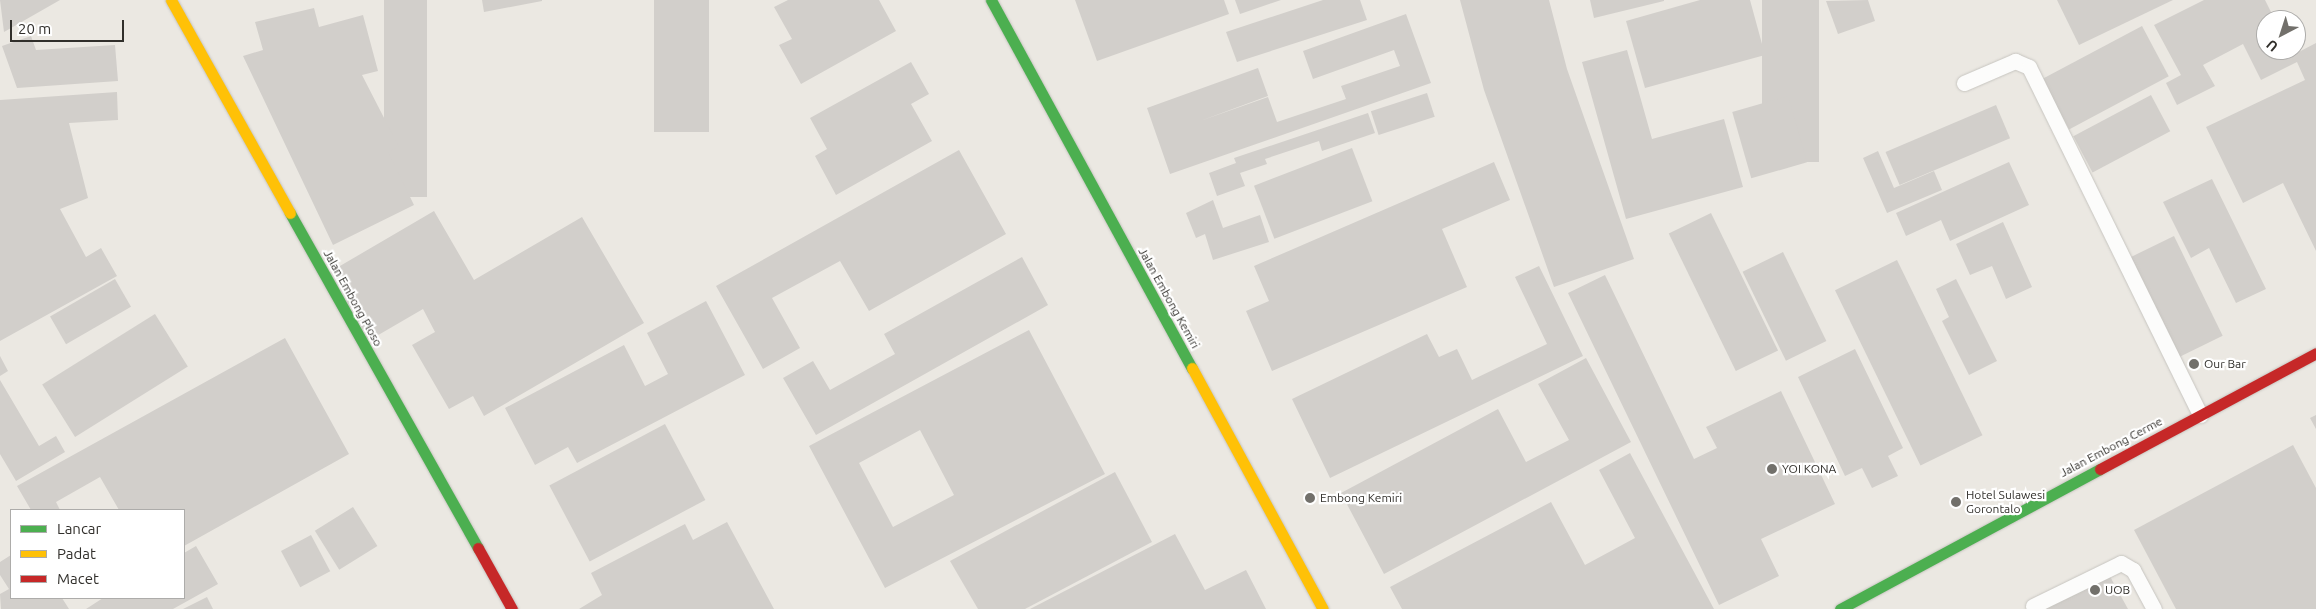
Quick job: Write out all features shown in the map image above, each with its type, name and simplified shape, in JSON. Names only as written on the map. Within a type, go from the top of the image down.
[{"type":"street","name":"Jalan Embong Ploso","points":[[171,0],[512,609]]},
{"type":"street","name":"Jalan Embong Kemiri","points":[[992,0],[1323,609]]},
{"type":"street","name":"Jalan Embong Cerme","points":[[1840,609],[2316,353]]},
{"type":"lane","points":[[1964,83],[2015,62],[2029,67],[2200,415]]},
{"type":"lane","points":[[2033,606],[2121,563],[2133,570],[2154,609]]},
{"type":"building","points":[[0,0],[60,0],[4,32]]},
{"type":"building","points":[[384,0],[427,0],[427,197],[384,197]]},
{"type":"building","points":[[482,0],[542,0],[542,1],[484,12]]},
{"type":"building","points":[[654,0],[709,0],[709,132],[654,132]]},
{"type":"building","points":[[788,0],[879,0],[896,31],[801,84],[779,45],[792,39],[774,7]]},
{"type":"building","points":[[1075,0],[1224,0],[1229,14],[1097,61]]},
{"type":"building","points":[[1235,0],[1281,0],[1240,14]]},
{"type":"building","points":[[1323,0],[1360,0],[1367,20],[1237,62],[1226,32]]},
{"type":"building","points":[[1460,0],[1549,0],[1567,69],[1634,259],[1554,287],[1484,90]]},
{"type":"building","points":[[1590,0],[1664,0],[1664,1],[1594,18]]},
{"type":"building","points":[[1700,0],[1750,0],[1765,55],[1645,88],[1626,21]]},
{"type":"building","points":[[1762,0],[1819,0],[1819,162],[1762,162]]},
{"type":"building","points":[[1868,0],[1875,21],[1838,34],[1826,1]]},
{"type":"building","points":[[2057,0],[2173,0],[2079,45]]},
{"type":"building","points":[[2204,0],[2265,0],[2270,10],[2256,10],[2256,60],[2306,60],[2306,48],[2316,43],[2316,251],[2283,183],[2243,203],[2206,127],[2305,80],[2297,62],[2261,80],[2243,44],[2203,65],[2215,86],[2177,105],[2166,83],[2181,75],[2154,25]]},
{"type":"building","points":[[314,8],[319,27],[363,15],[378,71],[362,75],[399,147],[388,152],[414,205],[333,245],[243,56],[263,50],[255,22]]},
{"type":"building","points":[[1406,14],[1431,83],[1170,174],[1147,108],[1258,68],[1268,96],[1200,121],[1268,97],[1277,122],[1346,99],[1341,86],[1400,66],[1394,50],[1313,79],[1303,51]]},
{"type":"building","points":[[2142,26],[2169,76],[2069,129],[2042,79]]},
{"type":"building","points":[[31,36],[36,50],[115,45],[118,81],[17,88],[2,46]]},
{"type":"building","points":[[1627,50],[1652,139],[1724,119],[1743,187],[1626,219],[1582,62]]},
{"type":"building","points":[[911,62],[929,94],[911,104],[932,141],[836,195],[815,156],[827,149],[810,118]]},
{"type":"building","points":[[117,92],[118,120],[69,123],[88,198],[60,209],[86,257],[101,248],[117,276],[0,341],[0,100]]},
{"type":"building","points":[[1427,93],[1435,117],[1379,135],[1371,111]]},
{"type":"building","points":[[2151,95],[2170,131],[2093,173],[2073,136]]},
{"type":"building","points":[[1788,96],[1807,162],[1751,178],[1732,112]]},
{"type":"building","points":[[1996,105],[2010,138],[1900,185],[1886,152]]},
{"type":"building","points":[[1368,113],[1375,133],[1322,151],[1319,141],[1265,159],[1267,164],[1240,173],[1245,186],[1217,196],[1209,173],[1236,163],[1234,158]]},
{"type":"building","points":[[1352,148],[1372,201],[1274,239],[1254,186]]},
{"type":"building","points":[[959,150],[1006,234],[869,311],[840,261],[772,298],[800,348],[763,369],[716,286]]},
{"type":"building","points":[[1878,151],[1894,188],[1934,171],[1942,190],[1887,213],[1863,158]]},
{"type":"building","points":[[1494,162],[1510,200],[1442,229],[1467,287],[1272,371],[1246,311],[1269,301],[1254,266]]},
{"type":"building","points":[[2009,162],[2029,205],[1950,241],[1941,220],[1906,236],[1896,213]]},
{"type":"building","points":[[2212,179],[2266,289],[2236,303],[2209,248],[2191,258],[2163,202]]},
{"type":"building","points":[[1213,200],[1223,228],[1260,215],[1269,242],[1213,260],[1205,234],[1196,238],[1186,213]]},
{"type":"building","points":[[434,211],[474,280],[582,217],[644,323],[484,416],[473,396],[449,409],[412,345],[435,332],[423,309],[368,341],[328,273]]},
{"type":"building","points":[[1711,213],[1778,351],[1736,371],[1669,234]]},
{"type":"building","points":[[2003,222],[2032,287],[2006,299],[1992,266],[1970,275],[1956,244]]},
{"type":"building","points":[[2174,236],[2223,336],[2178,358],[2129,258]]},
{"type":"building","points":[[1783,252],[1826,341],[1786,361],[1743,272]]},
{"type":"building","points":[[1022,257],[1048,305],[816,435],[783,378],[813,361],[830,390],[895,354],[884,334]]},
{"type":"building","points":[[1897,260],[1982,435],[1920,466],[1835,290]]},
{"type":"building","points":[[1539,266],[1583,356],[1330,478],[1292,399],[1427,334],[1439,357],[1457,349],[1472,380],[1547,344],[1515,277]]},
{"type":"building","points":[[1605,275],[1694,459],[1717,448],[1706,427],[1781,391],[1835,504],[1761,539],[1779,576],[1719,605],[1568,293]]},
{"type":"building","points":[[115,279],[131,307],[66,344],[50,316]]},
{"type":"building","points":[[1956,279],[1997,361],[1969,375],[1942,321],[1949,317],[1936,289]]},
{"type":"building","points":[[706,301],[745,375],[577,463],[568,447],[535,465],[505,408],[624,345],[645,386],[668,374],[647,333]]},
{"type":"building","points":[[155,314],[188,367],[75,437],[42,384]]},
{"type":"building","points":[[1029,330],[1105,474],[885,588],[809,446]],"holes":[[[920,430],[954,495],[893,527],[859,463]]]},
{"type":"building","points":[[285,338],[349,454],[185,545],[185,509],[118,509],[100,477],[56,502],[60,509],[30,509],[17,486]]},
{"type":"building","points":[[1855,349],[1903,448],[1888,456],[1898,476],[1872,488],[1862,468],[1845,476],[1798,377]]},
{"type":"building","points":[[0,356],[8,371],[0,376]]},
{"type":"building","points":[[1586,358],[1631,442],[1384,574],[1341,493],[1498,409],[1526,462],[1569,440],[1538,384]]},
{"type":"building","points":[[0,380],[39,446],[56,436],[65,452],[16,481],[0,454]]},
{"type":"building","points":[[2316,415],[2316,429],[2310,418]]},
{"type":"building","points":[[665,424],[705,500],[590,561],[549,486]]},
{"type":"building","points":[[2293,445],[2316,488],[2316,609],[2176,609],[2134,530]]},
{"type":"building","points":[[1630,453],[1714,609],[1402,609],[1390,587],[1551,502],[1585,565],[1635,538],[1599,470]]},
{"type":"building","points":[[1115,472],[1152,542],[1025,609],[978,609],[950,561]]},
{"type":"building","points":[[353,507],[377,546],[339,570],[315,531]]},
{"type":"building","points":[[727,522],[774,609],[579,609],[602,595],[591,573],[685,524],[693,540]]},
{"type":"building","points":[[1175,534],[1205,590],[1246,570],[1266,609],[1030,609]]},
{"type":"building","points":[[311,535],[330,571],[300,587],[281,551]]},
{"type":"building","points":[[196,546],[218,584],[173,609],[86,609],[101,599],[185,599],[185,552]]},
{"type":"building","points":[[10,556],[10,599],[63,599],[69,609],[1,609],[0,594],[9,589],[0,575],[0,562]]},
{"type":"building","name":"UOB","points":[[2107,571],[2128,609],[2036,609]]},
{"type":"building","points":[[207,597],[213,609],[183,609]]},
{"type":"traffic: fast","points":[[991,0],[1192,368]]},
{"type":"traffic: fast","points":[[290,213],[478,548]]},
{"type":"traffic: fast","points":[[1840,609],[2100,469]]},
{"type":"traffic: slow","points":[[171,0],[290,213]]},
{"type":"traffic: slow","points":[[1192,368],[1323,609]]},
{"type":"traffic: jam","points":[[2100,469],[2316,353]]},
{"type":"traffic: jam","points":[[478,548],[512,609]]},
{"type":"place","name":"Our Bar","points":[[2194,364]]},
{"type":"place","name":"YOI KONA","points":[[1772,469]]},
{"type":"place","name":"Embong Kemiri","points":[[1310,498]]},
{"type":"place","name":"Hotel Sulawesi Gorontalo","points":[[1956,502]]},
{"type":"place","name":"UOB","points":[[2095,590]]}]
